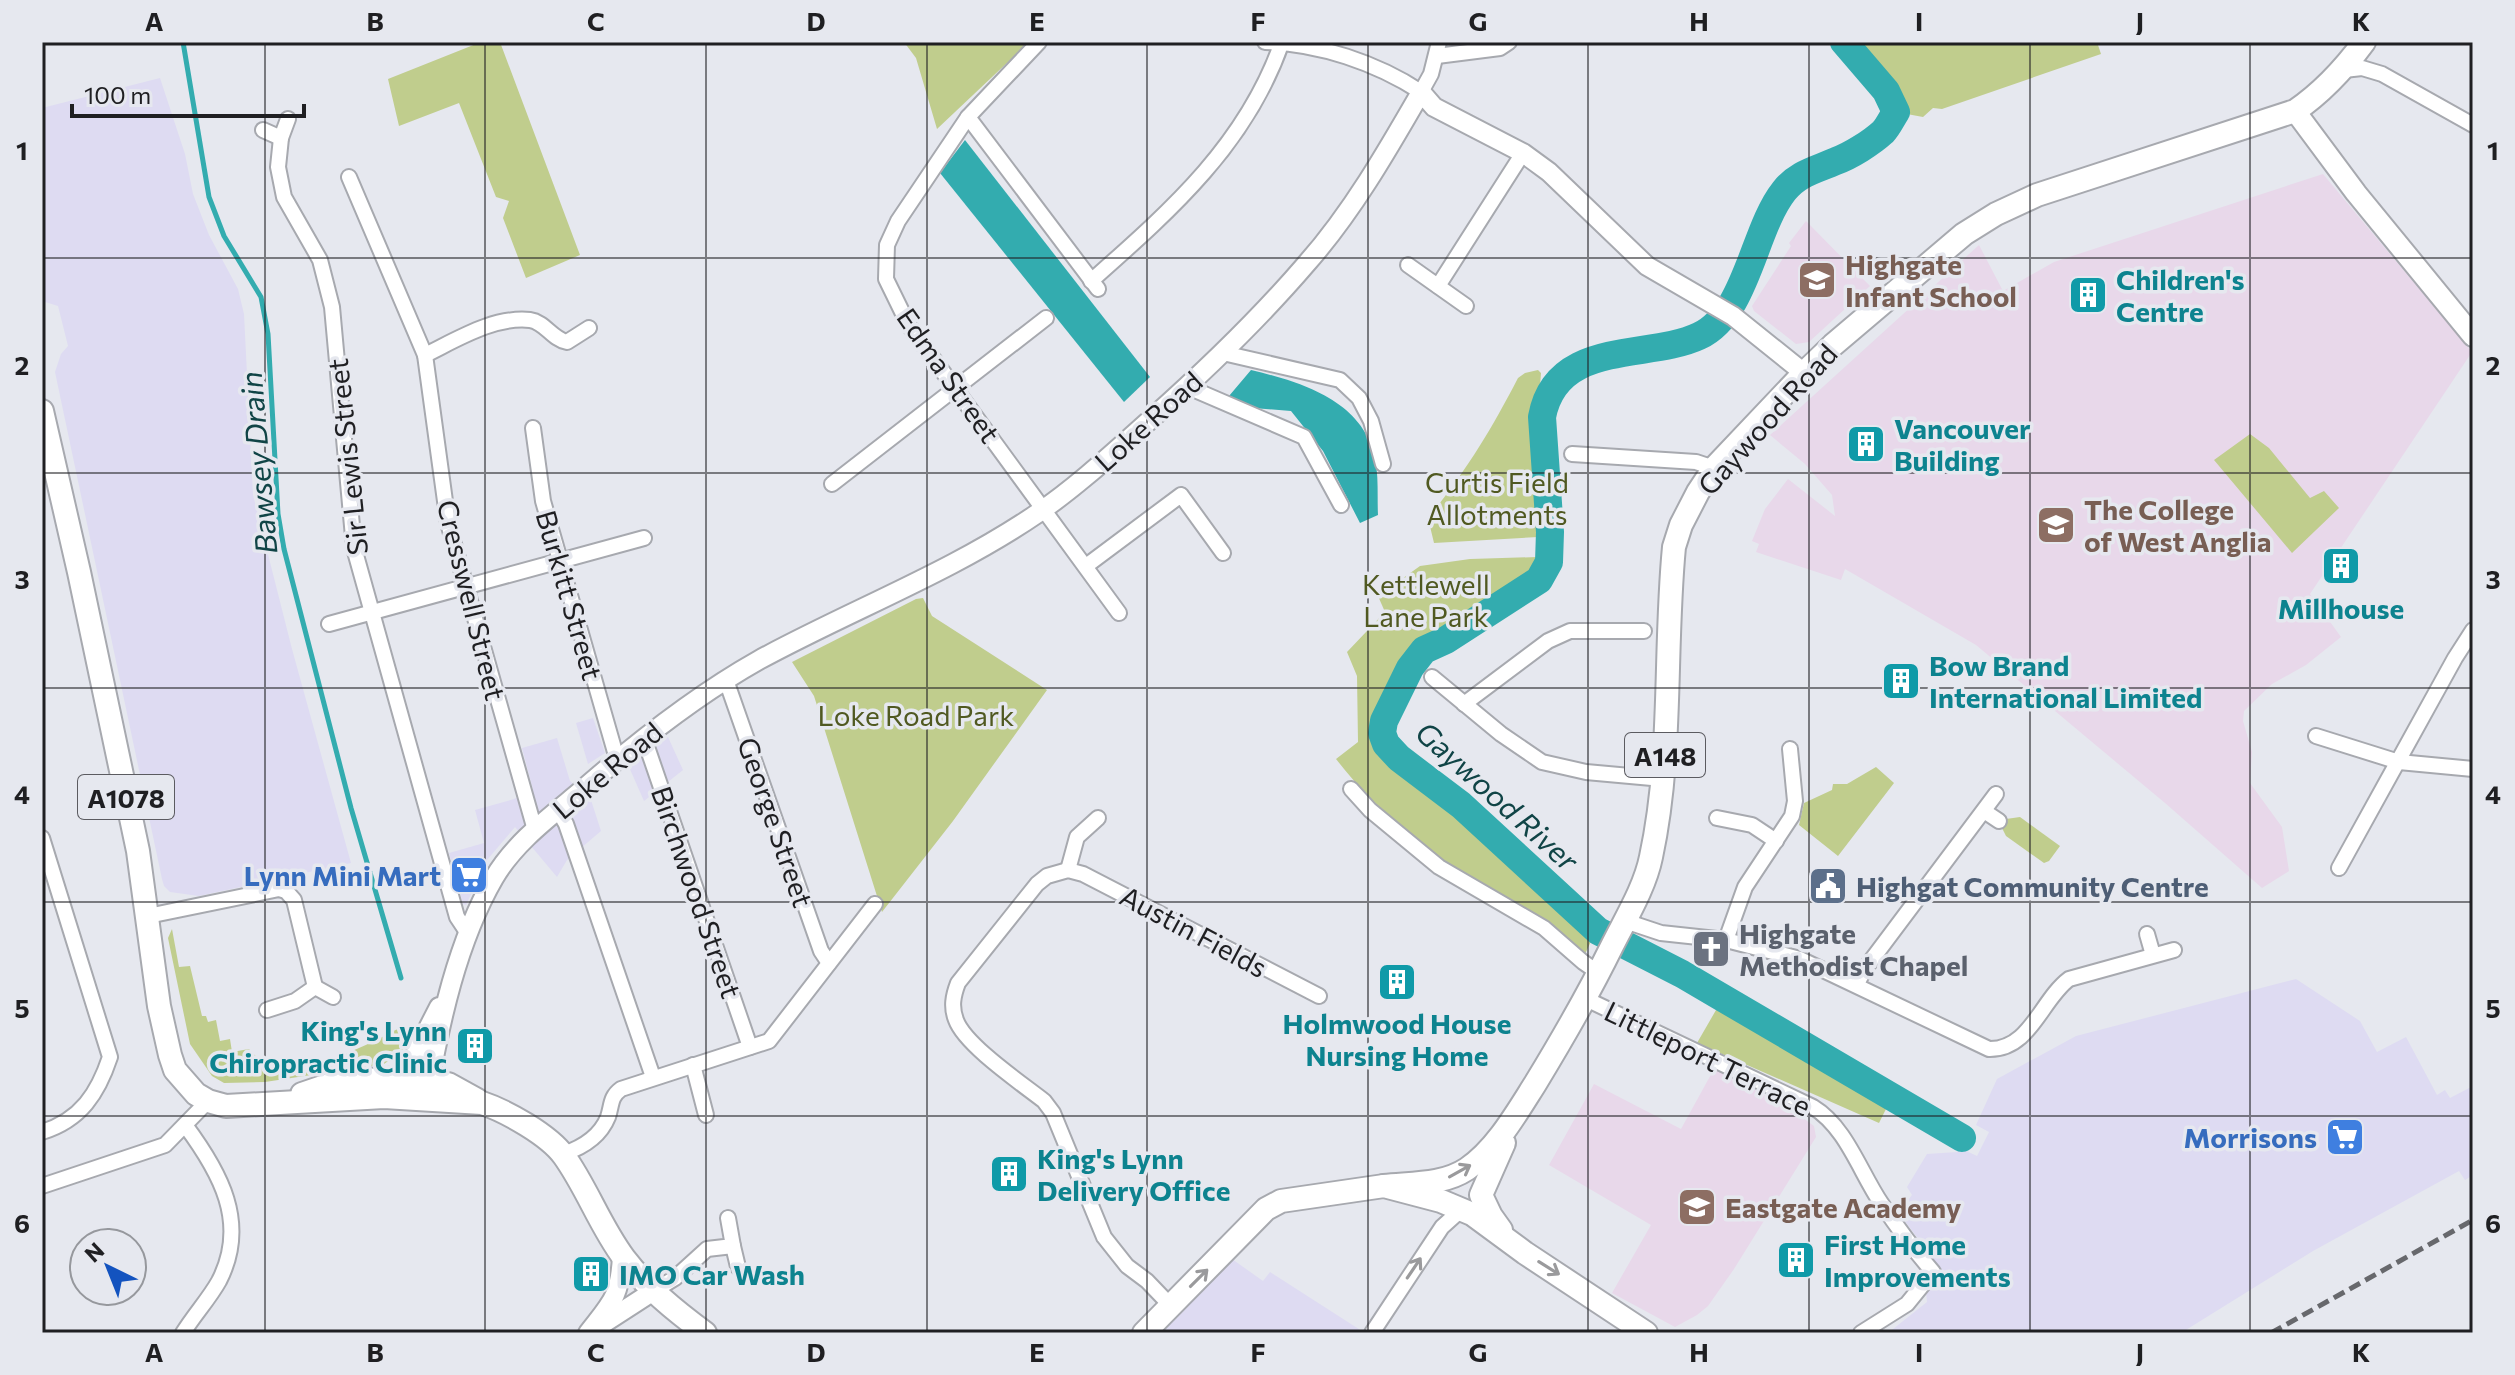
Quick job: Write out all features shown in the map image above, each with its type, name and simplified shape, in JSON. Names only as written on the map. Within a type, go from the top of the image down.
[{"type":"main road","name":"Gaywood Road","points":[[1586,999],[1651,860],[1663,779],[1674,547],[1681,525],[1714,468],[1833,345],[1964,234],[1996,214],[2037,195],[2295,111],[2344,70],[2364,42]]},
{"type":"main road","points":[[2295,111],[2356,193],[2473,336]]},
{"type":"main road","name":"A1078","points":[[42,411],[138,851],[159,1006],[170,1055],[175,1070],[186,1084],[208,1101]]},
{"type":"main road","name":"A148","points":[[1144,1333],[1266,1209],[1281,1201],[1430,1182],[1467,1169],[1493,1144],[1519,1109],[1586,999]]},
{"type":"main road","points":[[208,1101],[226,1106],[244,1106],[418,1089],[482,1103],[529,1128],[563,1154],[622,1256],[652,1292],[705,1333]]},
{"type":"main road","name":"A148","points":[[1512,1244],[1491,1216],[1481,1195],[1519,1109]]},
{"type":"main road","name":"A148","points":[[1384,1186],[1462,1209],[1646,1333]]},
{"type":"street","name":"Edma Street","points":[[1039,42],[968,117],[898,221],[887,245],[886,279],[908,324],[1119,613]]},
{"type":"street","points":[[1265,42],[1282,42],[1321,50],[1392,73],[1421,92],[1434,107],[1523,153],[1549,172],[1647,266],[1733,316],[1804,373]]},
{"type":"street","points":[[968,117],[1094,285],[1171,210],[1219,156],[1245,120],[1282,42]]},
{"type":"street","points":[[1421,92],[1438,49],[1500,48],[1509,42]]},
{"type":"street","points":[[2344,70],[2362,68],[2382,74],[2473,125]]},
{"type":"street","name":"Loke Road","points":[[418,1089],[416,1052],[455,974],[495,876],[516,848],[617,759],[726,680],[973,552],[1045,508],[1188,387],[1317,251],[1358,196],[1421,92]]},
{"type":"street","name":"Sir Lewis Street","points":[[288,119],[281,138],[278,167],[284,197],[320,260],[332,307],[354,548],[457,917],[469,935]]},
{"type":"street","points":[[263,130],[281,138]]},
{"type":"street","points":[[1438,286],[1523,153]]},
{"type":"street","name":"Cresswell Street","points":[[349,177],[426,360],[448,523],[535,830]]},
{"type":"street","points":[[1408,265],[1466,306]]},
{"type":"street","points":[[832,484],[1046,318]]},
{"type":"street","points":[[426,360],[486,326],[531,320],[541,324],[559,341],[567,342],[589,328]]},
{"type":"street","points":[[426,360],[473,342]]},
{"type":"street","points":[[1223,353],[1340,380],[1359,398],[1371,421],[1383,464]]},
{"type":"street","points":[[1188,387],[1304,437],[1341,505]]},
{"type":"street","name":"Burkitt Street","points":[[533,428],[543,501],[617,759]]},
{"type":"street","points":[[1572,454],[1696,462],[1714,468]]},
{"type":"street","points":[[1086,566],[1181,495],[1223,553]]},
{"type":"street","points":[[329,624],[644,538]]},
{"type":"street","points":[[2339,868],[2473,630]]},
{"type":"street","points":[[1464,704],[1548,641],[1570,631],[1644,631]]},
{"type":"street","points":[[1432,677],[1542,762],[1561,768],[1663,779]]},
{"type":"street","name":"George Street","points":[[726,680],[821,951],[829,963]]},
{"type":"street","points":[[2316,736],[2399,762],[2473,769]]},
{"type":"street","name":"Birchwood Street","points":[[644,738],[750,1047]]},
{"type":"street","points":[[1726,940],[1745,887],[1794,808],[1790,749]]},
{"type":"street","points":[[1351,789],[1370,810],[1439,867],[1544,928],[1599,973]]},
{"type":"street","points":[[1857,984],[1864,970],[1996,794]]},
{"type":"street","points":[[558,810],[566,824],[653,1077]]},
{"type":"street","points":[[1984,811],[1999,821]]},
{"type":"street","points":[[1098,818],[1077,837],[1068,870],[1047,876],[1037,884],[965,972],[952,997],[955,1018],[963,1035],[1044,1101],[1053,1113],[1104,1237],[1127,1266],[1171,1306]]},
{"type":"street","points":[[1717,818],[1752,825],[1776,841]]},
{"type":"street","points":[[42,838],[110,1057],[102,1083],[77,1115],[42,1132]]},
{"type":"street","name":"Austin Fields","points":[[1068,870],[1097,881],[1319,996]]},
{"type":"street","points":[[148,916],[279,889],[286,891],[294,900],[315,987],[333,997]]},
{"type":"street","points":[[563,1154],[581,1148],[593,1138],[608,1116],[611,1099],[616,1092],[773,1037],[875,904]]},
{"type":"street","points":[[1625,921],[1661,933],[1726,940],[1800,959],[1980,1046],[2000,1049],[2018,1040],[2069,979],[2174,950]]},
{"type":"street","points":[[2147,934],[2153,955]]},
{"type":"street","points":[[267,1010],[295,1001],[315,987]]},
{"type":"street","name":"Littleport Terrace","points":[[1586,999],[1813,1107],[1828,1118],[1879,1200],[1933,1272],[1907,1304],[1861,1333]]},
{"type":"street","points":[[693,1065],[706,1115]]},
{"type":"street","points":[[42,1186],[165,1145],[208,1101]]},
{"type":"street","points":[[183,1333],[219,1281],[229,1253],[233,1224],[222,1182],[185,1125]]},
{"type":"street","points":[[1372,1333],[1442,1227],[1462,1209]]},
{"type":"street","points":[[728,1218],[738,1267]]},
{"type":"street","points":[[589,1333],[633,1302],[675,1278],[707,1249],[733,1246]]},
{"type":"street","points":[[589,1333],[616,1297],[621,1280],[622,1256]]},
{"type":"shaded area","points":[[160,78],[185,154],[193,194],[209,235],[238,289],[244,314],[253,495],[351,863],[199,896],[170,892],[162,879],[55,372],[61,354],[68,346],[58,306],[42,301],[42,108]]},
{"type":"shaded area","name":"The College of West Anglia","points":[[2323,174],[2472,352],[2310,594],[2341,637],[2306,665],[2272,684],[2244,711],[2243,721],[2252,752],[2250,783],[2282,827],[2289,871],[2262,888],[1976,645],[1845,569],[1841,580],[1756,552],[1759,544],[1752,541],[1765,509],[1788,479],[1835,516],[1832,495],[1805,464],[1770,435],[1979,245],[2003,291],[2054,262]]},
{"type":"shaded area","name":"Highgate Infant School","points":[[1806,221],[1870,286],[1809,342],[1796,344],[1754,311],[1752,306],[1791,246],[1789,243]]},
{"type":"shaded area","points":[[593,718],[605,753],[588,764],[576,723]]},
{"type":"shaded area","points":[[668,737],[683,770],[644,801],[629,767]]},
{"type":"shaded area","points":[[557,738],[570,781],[591,800],[601,831],[567,860],[557,877],[515,827],[487,860],[466,905],[463,904],[449,853],[484,843],[475,810],[533,790],[522,748]]},
{"type":"shaded area","points":[[2296,979],[2360,1021],[2377,1052],[2406,1037],[2437,1095],[2445,1090],[2450,1098],[2473,1086],[2473,1175],[2465,1180],[2459,1171],[2313,1251],[2181,1333],[1888,1333],[1927,1302],[1922,1244],[1898,1212],[1912,1195],[1907,1187],[1927,1154],[1957,1152],[1960,1148],[1977,1156],[1989,1132],[1976,1125],[1997,1079],[2076,1036]]},
{"type":"shaded area","name":"Eastgate Academy","points":[[1714,1069],[1788,1107],[1814,1126],[1816,1137],[1708,1306],[1675,1327],[1612,1293],[1651,1225],[1549,1165],[1594,1084],[1681,1129]]},
{"type":"shaded area","points":[[1232,1259],[1263,1281],[1270,1272],[1365,1333],[1160,1333]]},
{"type":"green space","points":[[481,42],[500,42],[580,255],[526,278],[503,218],[509,201],[496,197],[459,103],[399,126],[388,79]]},
{"type":"green space","points":[[904,42],[1029,42],[937,129],[916,58]]},
{"type":"green space","points":[[1844,42],[2097,42],[2101,54],[1942,109],[1933,108],[1923,117],[1896,112],[1886,91]]},
{"type":"green space","name":"Curtis Field Allotments","points":[[1538,370],[1541,373],[1537,427],[1538,537],[1434,543],[1428,518],[1477,451],[1518,378]]},
{"type":"green space","points":[[2250,434],[2269,448],[2310,498],[2324,491],[2339,508],[2292,553],[2214,460]]},
{"type":"green space","name":"Kettlewell Lane Park","points":[[1538,557],[1538,577],[1452,620],[1409,656],[1376,731],[1380,743],[1406,773],[1461,815],[1594,935],[1585,954],[1539,918],[1423,847],[1377,806],[1336,759],[1358,742],[1357,676],[1347,652],[1385,612],[1378,596],[1420,566],[1470,559]]},
{"type":"green space","name":"Loke Road Park","points":[[923,598],[932,616],[1047,690],[953,821],[882,912],[814,696],[792,662]]},
{"type":"green space","points":[[1876,767],[1894,783],[1838,856],[1799,825],[1804,803],[1832,790],[1833,784],[1847,784]]},
{"type":"green space","points":[[2020,817],[2060,846],[2049,861],[2044,863],[2006,836],[2001,826],[2006,819]]},
{"type":"green space","points":[[172,929],[179,967],[190,966],[202,1016],[206,1016],[208,1022],[216,1020],[220,1041],[230,1039],[232,1052],[249,1049],[263,1061],[282,1066],[303,1066],[347,1053],[403,1026],[408,1039],[402,1051],[384,1064],[265,1082],[224,1083],[212,1076],[190,1044],[168,938]]},
{"type":"green space","points":[[1727,991],[1825,1055],[1894,1093],[1879,1123],[1697,1043]]},
{"type":"water","points":[[965,140],[1150,377],[1124,402],[940,173]]},
{"type":"water","points":[[1251,370],[1290,381],[1328,397],[1358,422],[1369,439],[1375,459],[1378,515],[1360,523],[1323,451],[1291,411],[1253,408],[1229,396]]},
{"type":"waterway","name":"Bawsey Drain","points":[[183,42],[209,197],[224,236],[261,297],[268,334],[278,514],[284,549],[351,808],[401,978]]},
{"type":"waterway","name":"Gaywood River","points":[[1844,42],[1886,91],[1896,112],[1887,128],[1860,149],[1801,176],[1789,185],[1764,227],[1739,291],[1715,325],[1699,336],[1607,356],[1584,363],[1565,375],[1551,392],[1542,417],[1550,532],[1549,562],[1539,580],[1446,640],[1424,650],[1410,668],[1384,721],[1382,733],[1386,744],[1399,758],[1461,805],[1598,931],[1682,974],[1962,1138]]},
{"type":"railway","points":[[2271,1333],[2473,1220]]},
{"type":"place","name":"Highgate Infant School","points":[[1817,280]]},
{"type":"place","name":"Children's Centre","points":[[2088,295]]},
{"type":"place","name":"Vancouver Building","points":[[1866,444]]},
{"type":"place","name":"The College of West Anglia","points":[[2056,525]]},
{"type":"place","name":"Millhouse","points":[[2341,566]]},
{"type":"place","name":"Bow Brand International Limited","points":[[1901,681]]},
{"type":"place","name":"Lynn Mini Mart","points":[[469,875]]},
{"type":"place","name":"Highgat Community Centre","points":[[1828,886]]},
{"type":"place","name":"Highgate Methodist Chapel","points":[[1711,949]]},
{"type":"place","name":"Holmwood House Nursing Home","points":[[1397,982]]},
{"type":"place","name":"King's Lynn Chiropractic Clinic","points":[[475,1046]]},
{"type":"place","name":"Morrisons","points":[[2345,1137]]},
{"type":"place","name":"King's Lynn Delivery Office","points":[[1009,1174]]},
{"type":"place","name":"Eastgate Academy","points":[[1697,1207]]},
{"type":"place","name":"First Home Improvements","points":[[1796,1260]]},
{"type":"place","name":"IMO Car Wash","points":[[591,1274]]}]
